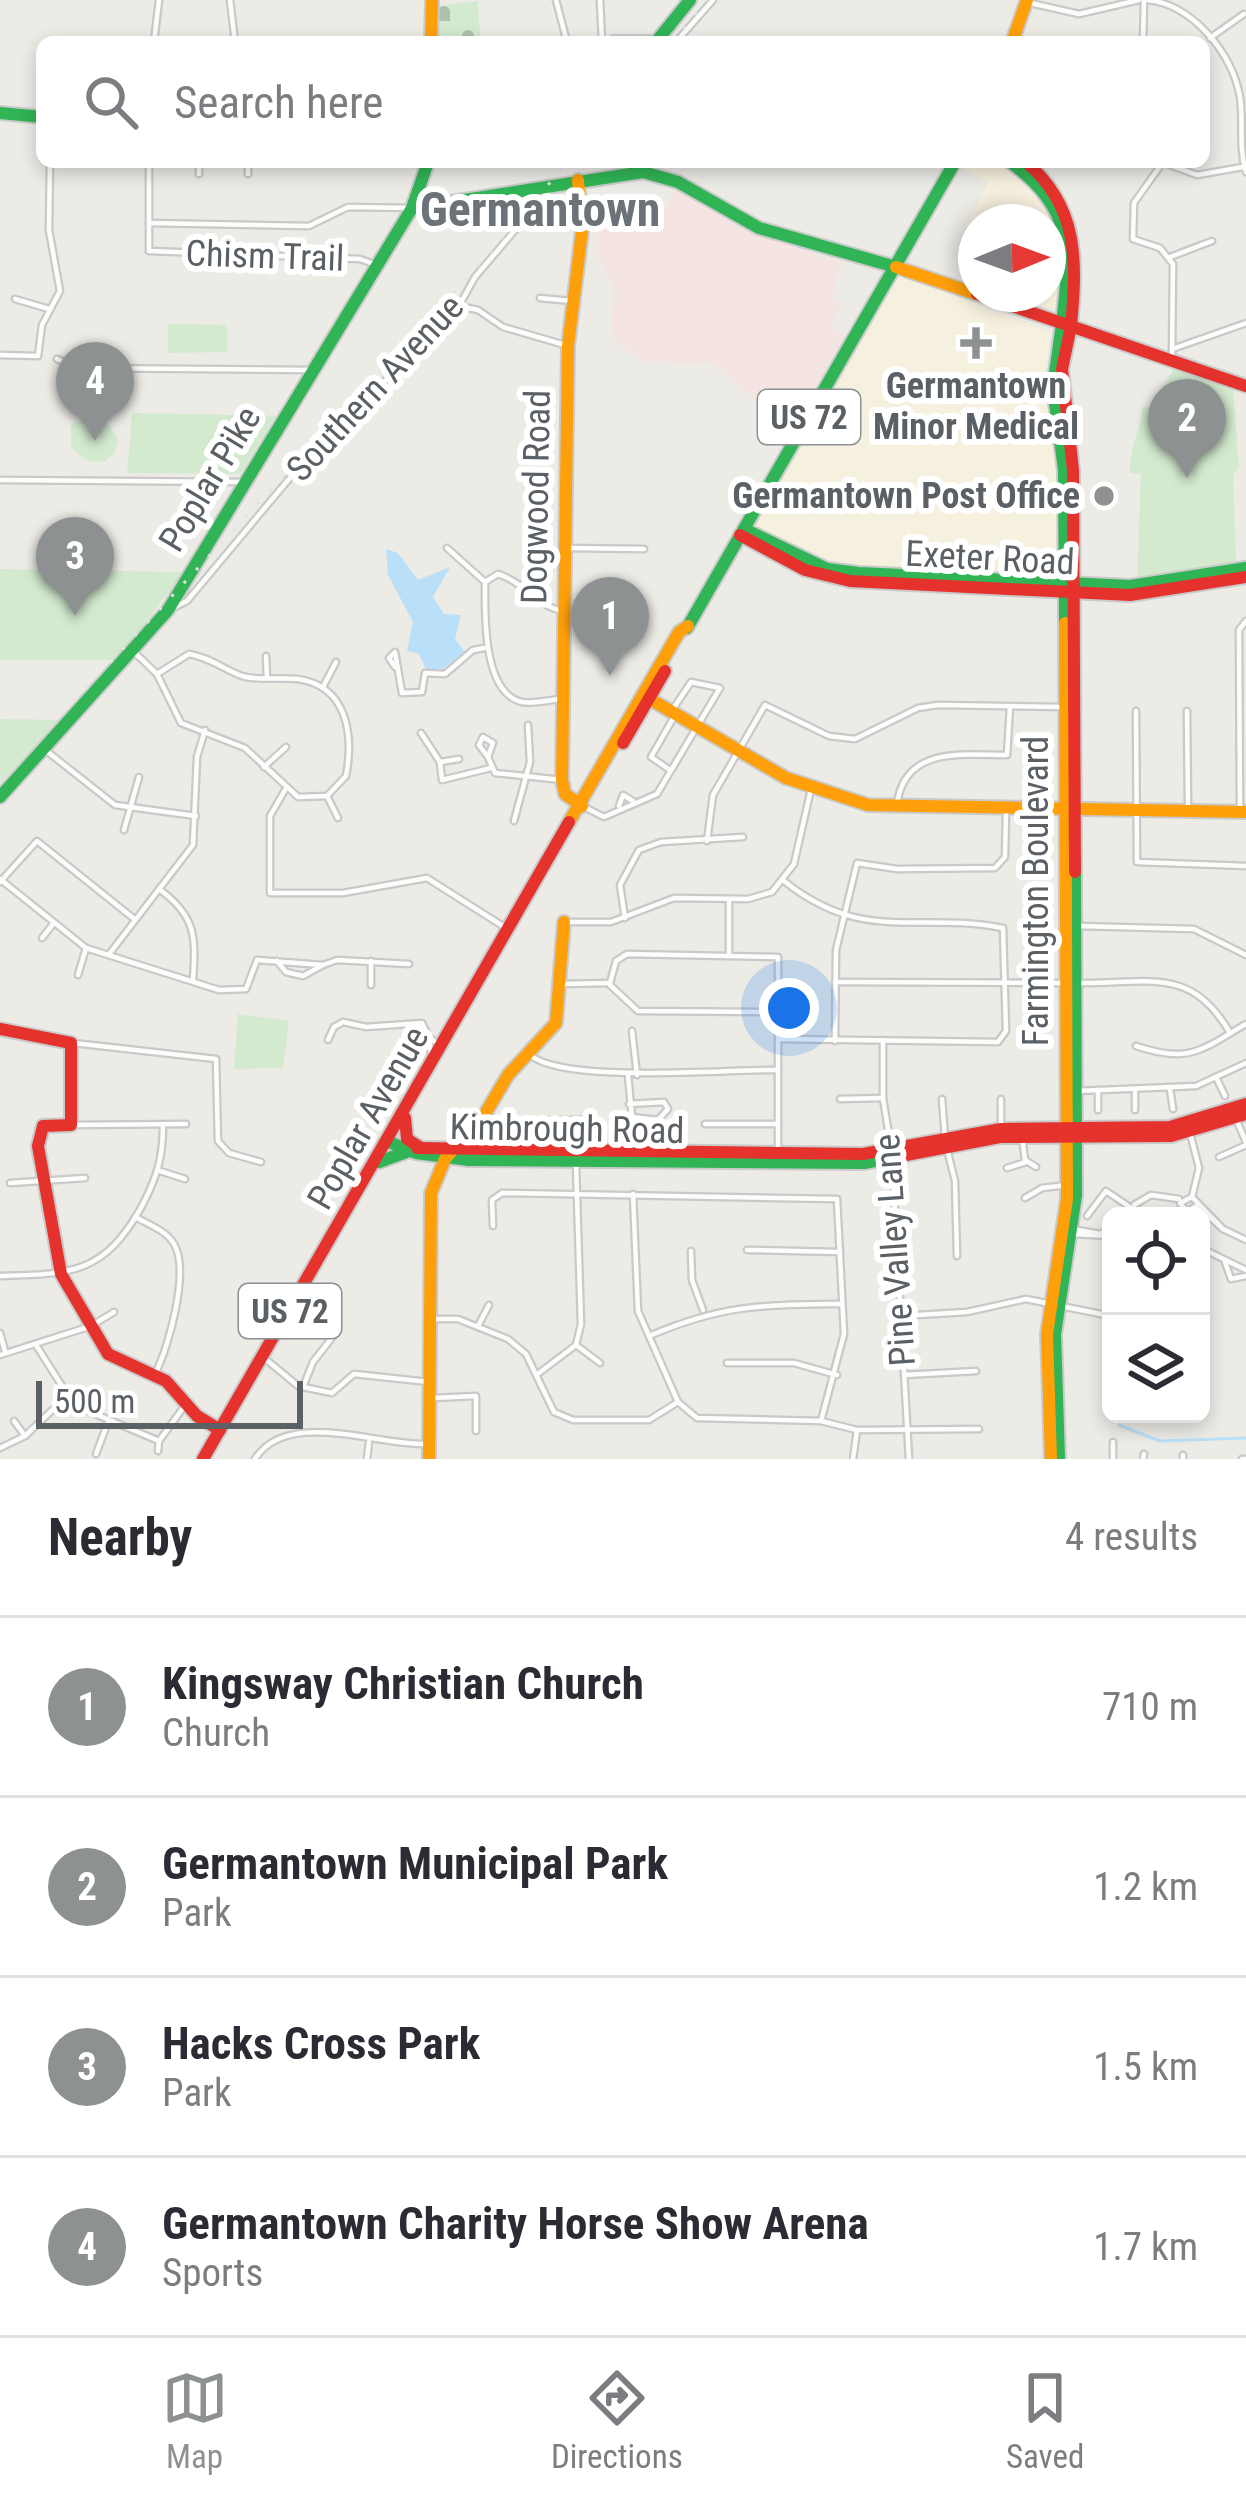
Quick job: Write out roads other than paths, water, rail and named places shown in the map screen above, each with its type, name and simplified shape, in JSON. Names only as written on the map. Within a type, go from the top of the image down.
[{"type":"main road","points":[[431,36],[432,0]]},
{"type":"main road","points":[[659,36],[690,0]]},
{"type":"main road","points":[[1014,36],[1026,1]]},
{"type":"main road","points":[[0,113],[36,116]]},
{"type":"main road","name":"Poplar Pike","points":[[0,797],[168,610],[242,482],[379,266],[423,188],[427,168]]},
{"type":"main road","points":[[412,208],[578,180],[619,168]]},
{"type":"main road","points":[[630,168],[667,173],[749,225],[958,288]]},
{"type":"main road","name":"Poplar Avenue","points":[[203,1459],[952,168]]},
{"type":"main road","points":[[1018,168],[1046,190],[1063,220],[1069,257],[1066,324]]},
{"type":"main road","points":[[1032,168],[1060,196],[1074,230],[1066,324]]},
{"type":"main road","name":"Dogwood Road","points":[[562,780],[568,346],[582,231],[578,180]]},
{"type":"main road","points":[[423,188],[424,200],[435,204]]},
{"type":"main road","points":[[1030,312],[1172,355],[1246,386]]},
{"type":"main road","name":"Farmington Boulevard","points":[[1066,324],[1053,374],[1059,426],[1073,476],[1067,508]]},
{"type":"main road","name":"Farmington Boulevard","points":[[1054,1459],[1055,1304],[1066,1268],[1071,1133],[1068,457],[1062,369],[1066,324]]},
{"type":"main road","name":"Exeter Road","points":[[742,532],[806,569],[850,581],[1168,593],[1246,572]]},
{"type":"main road","points":[[646,697],[811,788],[897,808],[1243,812]]},
{"type":"main road","points":[[562,780],[566,794],[582,806]]},
{"type":"main road","points":[[429,1452],[431,1193],[448,1155],[484,1114],[508,1075],[556,1023],[564,922]]},
{"type":"main road","name":"Farmington Boulevard","points":[[1054,1459],[1049,1427],[1055,1304],[1069,1232],[1067,1185],[1075,1090],[1071,983]]},
{"type":"main road","points":[[0,1029],[71,1042],[71,1125],[43,1126],[38,1145],[61,1274],[117,1363],[154,1376],[220,1430]]},
{"type":"main road","name":"Kimbrough Road","points":[[946,1143],[1189,1129],[1240,1112]]},
{"type":"main road","points":[[376,1164],[415,1150],[407,1139],[405,1115]]},
{"type":"main road","name":"Kimbrough Road","points":[[388,1142],[448,1155],[778,1158],[892,1156],[1001,1129],[1071,1133]]},
{"type":"street","points":[[155,36],[159,0]]},
{"type":"street","points":[[230,0],[234,36]]},
{"type":"street","points":[[556,0],[565,36]]},
{"type":"street","points":[[600,0],[602,36]]},
{"type":"street","points":[[681,36],[712,0]]},
{"type":"street","points":[[1026,1],[1083,14],[1144,0],[1179,8],[1207,36]]},
{"type":"street","points":[[1143,36],[1144,0]]},
{"type":"street","points":[[1178,168],[1196,175],[1245,169],[1242,92],[1210,39],[1244,14]]},
{"type":"street","points":[[0,355],[38,356],[60,282],[51,253],[50,168]]},
{"type":"street","points":[[149,168],[149,223],[308,226],[348,206],[412,208]]},
{"type":"street","points":[[199,168],[199,174]]},
{"type":"street","points":[[248,168],[248,174]]},
{"type":"street","points":[[1159,168],[1134,203],[1136,244],[1156,247],[1170,257],[1175,277],[1172,355],[1246,323]]},
{"type":"street","name":"Southern Avenue","points":[[168,610],[196,592],[294,473],[459,305],[476,277],[554,183]]},
{"type":"street","name":"Chism Trail","points":[[149,223],[149,251],[356,259],[379,266]]},
{"type":"street","points":[[1170,257],[1212,241]]},
{"type":"street","points":[[540,298],[571,301]]},
{"type":"street","points":[[15,299],[50,310]]},
{"type":"street","points":[[459,305],[478,310],[503,327],[568,346]]},
{"type":"street","points":[[58,358],[78,368],[311,370]]},
{"type":"street","points":[[0,480],[242,482]]},
{"type":"street","points":[[447,548],[485,582],[484,648],[507,694],[520,702],[564,698]]},
{"type":"street","points":[[566,548],[644,549]]},
{"type":"street","points":[[485,582],[498,574],[522,581],[546,607],[565,611]]},
{"type":"street","points":[[183,582],[196,592]]},
{"type":"street","points":[[1243,812],[1239,630],[1245,621]]},
{"type":"street","points":[[395,667],[402,693],[415,695],[422,692],[425,673],[445,674],[473,650],[484,648]]},
{"type":"street","points":[[133,651],[158,674],[173,715],[245,748],[285,790],[312,800],[327,796],[346,776],[349,728],[335,697],[323,687],[242,676],[189,654],[158,674]]},
{"type":"street","points":[[266,656],[267,678]]},
{"type":"street","points":[[323,687],[336,662]]},
{"type":"street","points":[[582,806],[601,817],[657,794],[720,688],[691,682],[651,757],[670,770]]},
{"type":"street","points":[[706,842],[710,801],[765,705],[829,736],[855,739],[918,708],[1069,706]]},
{"type":"street","points":[[897,808],[904,779],[927,760],[1007,755],[1010,707]]},
{"type":"street","points":[[1136,711],[1137,862],[1142,866],[1246,866]]},
{"type":"street","points":[[1187,711],[1188,812]]},
{"type":"street","points":[[514,821],[531,749],[528,725]]},
{"type":"street","points":[[110,954],[193,845],[196,757],[205,730]]},
{"type":"street","points":[[421,733],[440,762],[439,777],[448,782],[491,768],[526,778],[562,780]]},
{"type":"street","points":[[264,767],[286,747]]},
{"type":"street","points":[[44,748],[115,805],[196,816]]},
{"type":"street","points":[[488,757],[491,768]]},
{"type":"street","points":[[440,762],[459,759]]},
{"type":"street","points":[[124,830],[140,777]]},
{"type":"street","points":[[564,922],[626,918],[674,898],[761,896],[784,881],[794,864],[811,788]]},
{"type":"street","points":[[285,790],[270,816],[270,893],[343,893],[427,878],[510,932]]},
{"type":"street","points":[[327,796],[338,818]]},
{"type":"street","points":[[835,1041],[835,982],[857,863],[897,869],[1002,865],[1006,811]]},
{"type":"street","points":[[626,918],[620,885],[632,856],[656,843],[742,837]]},
{"type":"street","points":[[133,918],[37,841],[0,881],[86,948],[240,991],[250,984],[254,962],[268,959],[302,976],[323,964],[371,960],[410,964]]},
{"type":"street","points":[[779,1040],[1005,1040],[1004,928],[883,926],[813,903],[784,881]]},
{"type":"street","points":[[159,890],[189,914],[195,927],[193,980]]},
{"type":"street","points":[[729,899],[729,956]]},
{"type":"street","points":[[42,938],[53,924]]},
{"type":"street","points":[[1071,926],[1186,927],[1246,955]]},
{"type":"street","points":[[78,975],[86,948]]},
{"type":"street","points":[[778,1158],[779,1012],[778,957],[627,954],[614,963],[610,983],[619,999],[638,1011],[779,1012]]},
{"type":"street","points":[[371,960],[371,985]]},
{"type":"street","points":[[835,982],[1189,986],[1204,994],[1230,1033]]},
{"type":"street","points":[[561,984],[610,983]]},
{"type":"street","points":[[328,1040],[343,1022],[366,1027],[422,1023],[433,1067]]},
{"type":"street","points":[[1136,1046],[1182,1056],[1246,1024]]},
{"type":"street","points":[[628,1104],[664,1102],[667,1113],[662,1119],[636,1120],[628,1104],[632,1030]]},
{"type":"street","points":[[429,1037],[445,1047]]},
{"type":"street","name":"Pine Valley Lane","points":[[884,1040],[883,1098],[892,1156],[909,1459]]},
{"type":"street","points":[[71,1042],[216,1059],[217,1132],[229,1153],[261,1162]]},
{"type":"street","points":[[529,1054],[550,1066],[632,1075],[662,1069],[778,1070]]},
{"type":"street","points":[[1075,1090],[1170,1089],[1246,1063]]},
{"type":"street","points":[[1216,1077],[1225,1096]]},
{"type":"street","points":[[1170,1089],[1173,1109]]},
{"type":"street","points":[[1098,1090],[1099,1110]]},
{"type":"street","points":[[1135,1091],[1135,1110]]},
{"type":"street","points":[[840,1099],[883,1098]]},
{"type":"street","points":[[942,1099],[955,1181],[957,1256]]},
{"type":"street","points":[[1001,1099],[1001,1129]]},
{"type":"street","points":[[1219,1157],[1246,1143],[1240,1112]]},
{"type":"street","points":[[484,1114],[502,1123],[594,1119]]},
{"type":"street","points":[[71,1125],[185,1124]]},
{"type":"street","points":[[706,1124],[778,1124]]},
{"type":"street","points":[[0,1276],[61,1274],[104,1258],[135,1217],[160,1171],[163,1125]]},
{"type":"street","points":[[1189,1129],[1199,1168],[1192,1197],[1197,1207]]},
{"type":"street","points":[[1022,1137],[1026,1162]]},
{"type":"street","points":[[536,1374],[576,1345],[581,1324],[576,1157]]},
{"type":"street","points":[[1007,1168],[1026,1162],[1036,1167]]},
{"type":"street","points":[[160,1171],[184,1179]]},
{"type":"street","points":[[10,1183],[85,1178]]},
{"type":"street","points":[[1025,1198],[1042,1188],[1067,1185]]},
{"type":"street","points":[[1087,1216],[1106,1191],[1123,1207]]},
{"type":"street","points":[[633,1193],[634,1288],[648,1336],[678,1402],[697,1418],[821,1420],[857,1430],[979,1429]]},
{"type":"street","points":[[494,1226],[494,1196],[633,1193],[837,1199],[842,1304],[837,1375],[821,1420]]},
{"type":"street","points":[[1135,1207],[1151,1195],[1192,1197]]},
{"type":"street","points":[[1181,1200],[1184,1207]]},
{"type":"street","points":[[1210,1215],[1223,1229],[1246,1240]]},
{"type":"street","points":[[135,1217],[168,1236],[178,1254],[171,1343],[154,1376]]},
{"type":"street","points":[[1069,1232],[1102,1233]]},
{"type":"street","points":[[747,1250],[840,1252]]},
{"type":"street","points":[[691,1252],[692,1280],[704,1312]]},
{"type":"street","points":[[1210,1253],[1246,1273]]},
{"type":"street","points":[[1225,1262],[1231,1279],[1246,1273]]},
{"type":"street","points":[[901,1316],[967,1312],[1026,1299],[1106,1315]]},
{"type":"street","points":[[648,1336],[704,1312],[738,1305],[842,1304]]},
{"type":"street","points":[[477,1328],[489,1305]]},
{"type":"street","points":[[0,1334],[3,1354],[91,1326],[114,1312]]},
{"type":"street","points":[[430,1319],[458,1318],[508,1339],[536,1374],[554,1412],[573,1420],[649,1420],[678,1402]]},
{"type":"street","points":[[303,1387],[313,1362],[338,1330]]},
{"type":"street","points":[[36,1345],[66,1397],[158,1441]]},
{"type":"street","points":[[576,1345],[600,1363]]},
{"type":"street","points":[[263,1357],[303,1387],[332,1393],[354,1374],[429,1382]]},
{"type":"street","points":[[727,1364],[794,1363],[837,1375]]},
{"type":"street","points":[[904,1375],[976,1370]]},
{"type":"street","points":[[428,1398],[476,1396],[476,1431]]},
{"type":"street","points":[[0,1448],[25,1436],[66,1397]]},
{"type":"street","points":[[158,1451],[158,1441],[186,1404]]},
{"type":"street","points":[[14,1421],[25,1436]]},
{"type":"street","points":[[96,1454],[108,1421]]},
{"type":"street","points":[[853,1459],[857,1430]]},
{"type":"street","points":[[256,1459],[269,1441],[294,1431],[429,1452]]},
{"type":"street","points":[[367,1459],[369,1442]]},
{"type":"street","points":[[1113,1442],[1113,1459]]},
{"type":"water","points":[[386,549],[398,553],[418,580],[450,567],[433,597],[444,614],[461,615],[455,639],[465,652],[443,669],[426,669],[419,654],[407,651],[413,622],[388,575]]},
{"type":"waterway","points":[[1119,1425],[1160,1441],[1246,1438]]},
{"type":"railway","points":[[676,36],[707,0]]},
{"type":"railway","points":[[0,781],[462,284],[563,168]]},
{"type":"place","name":"Germantown Minor Medical","points":[[976,343]]},
{"type":"place","name":"Germantown Charity Horse Show Arena","points":[[95,441]]},
{"type":"place","name":"Germantown Municipal Park","points":[[1187,478]]},
{"type":"place","name":"Germantown Post Office","points":[[1104,496]]},
{"type":"place","name":"Hacks Cross Park","points":[[75,616]]},
{"type":"place","name":"Kingsway Christian Church","points":[[610,676]]},
{"type":"district","name":"Germantown","points":[[540,209]]}]
